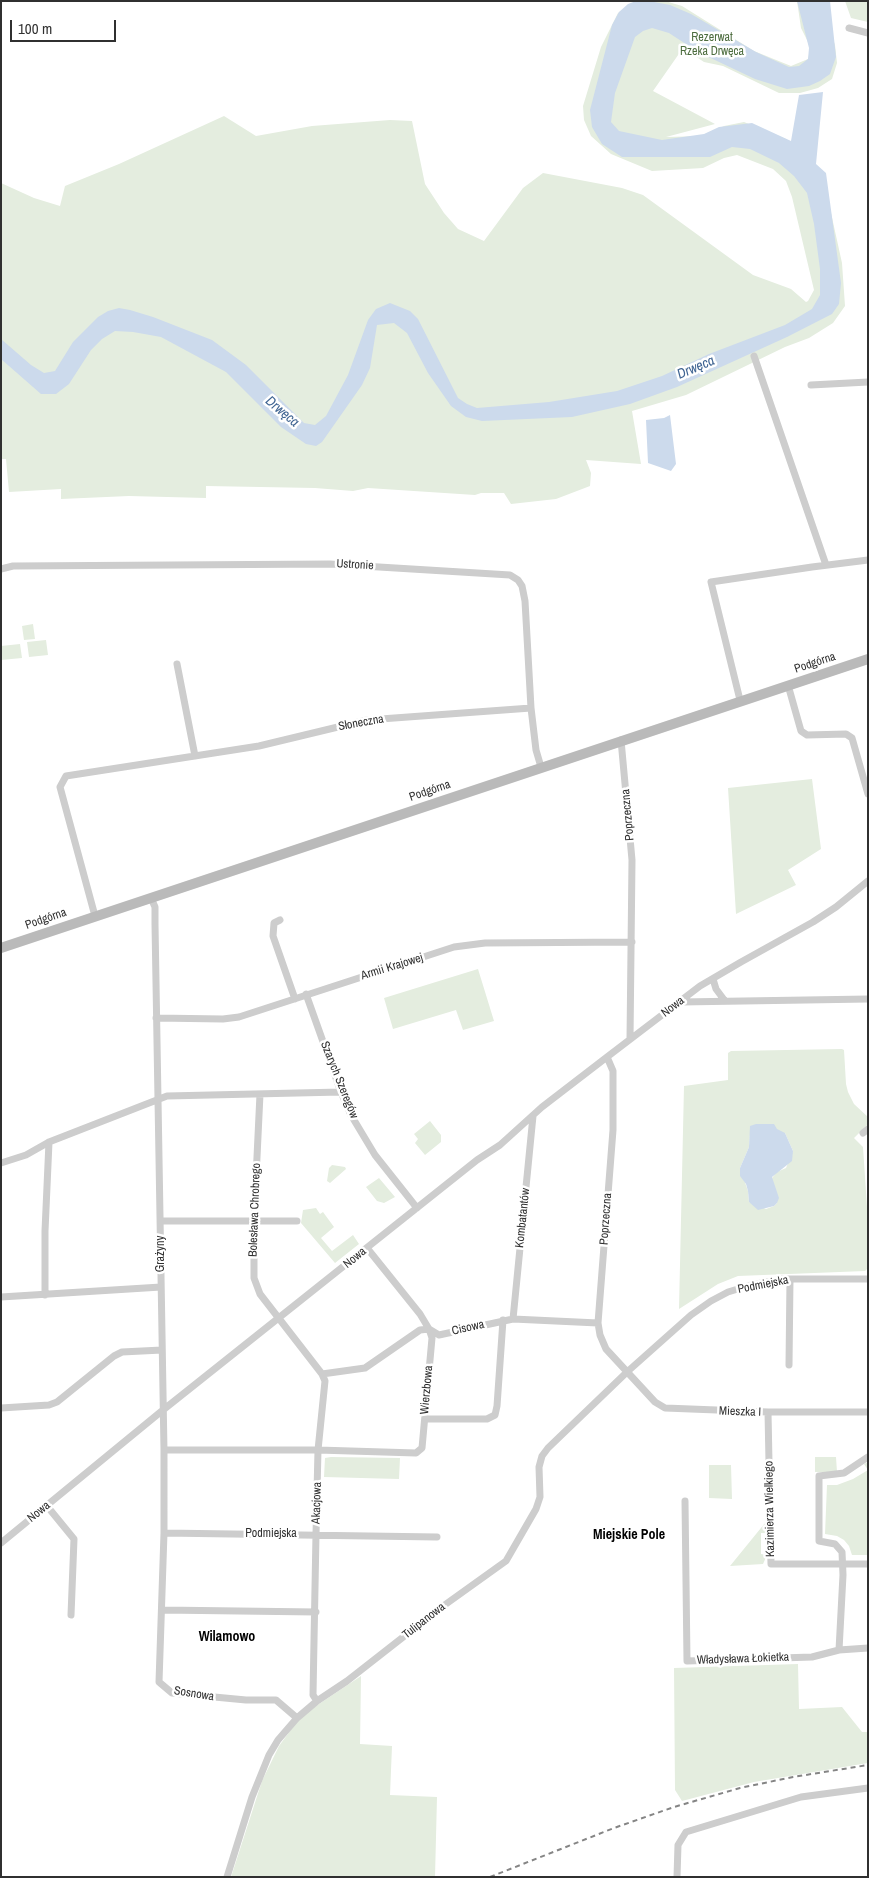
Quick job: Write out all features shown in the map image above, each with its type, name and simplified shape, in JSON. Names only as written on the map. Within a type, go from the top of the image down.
[{"type":"main road","name":"Podgórna","points":[[1,948],[740,700],[868,659]]},
{"type":"street","points":[[849,28],[868,33]]},
{"type":"street","points":[[754,356],[826,565]]},
{"type":"street","points":[[811,385],[868,382]]},
{"type":"street","points":[[740,700],[710,582],[868,560]]},
{"type":"street","name":"Ustronie","points":[[1,569],[13,566],[330,564],[510,575],[518,580],[522,586],[525,601],[531,708],[540,767]]},
{"type":"street","points":[[177,664],[194,756]]},
{"type":"street","points":[[788,685],[801,731],[808,735],[846,734],[852,738],[868,794]]},
{"type":"street","name":"Słoneczna","points":[[95,916],[60,787],[66,776],[259,746],[367,720],[531,708]]},
{"type":"street","name":"Poprzeczna","points":[[621,740],[632,860],[630,1039]]},
{"type":"street","name":"Nowa","points":[[1,1543],[163,1410],[477,1160],[500,1145],[542,1107],[606,1057],[713,979],[813,922],[836,907],[868,880]]},
{"type":"street","name":"Grażyny","points":[[152,898],[155,908],[161,1221],[164,1450],[162,1610]]},
{"type":"street","points":[[280,920],[274,923],[273,936],[295,999]]},
{"type":"street","name":"Armii Krajowej","points":[[156,1018],[223,1019],[239,1016],[454,947],[485,943],[632,942]]},
{"type":"street","points":[[713,979],[716,989],[725,1001]]},
{"type":"street","name":"Szarych Szeregów","points":[[306,994],[351,1115],[375,1155],[418,1208]]},
{"type":"street","points":[[680,1002],[868,999]]},
{"type":"street","name":"Poprzeczna","points":[[606,1057],[613,1071],[613,1130],[598,1323],[600,1335],[606,1349],[627,1372]]},
{"type":"street","points":[[1,1163],[26,1155],[50,1142],[167,1096],[341,1092]]},
{"type":"street","name":"Bolesława Chrobrego","points":[[260,1094],[254,1220],[254,1278],[260,1294],[279,1319]]},
{"type":"street","name":"Kombatantów","points":[[513,1320],[533,1116]]},
{"type":"street","points":[[45,1295],[45,1231],[50,1142]]},
{"type":"street","points":[[161,1221],[297,1221]]},
{"type":"street","points":[[367,1248],[430,1329]]},
{"type":"street","points":[[789,1365],[790,1279]]},
{"type":"street","name":"Podmiejska","points":[[627,1372],[691,1315],[728,1292],[751,1285],[790,1279],[868,1279]]},
{"type":"street","points":[[1,1297],[161,1287]]},
{"type":"street","points":[[279,1319],[322,1374]]},
{"type":"street","points":[[424,1419],[487,1419],[495,1414],[503,1320]]},
{"type":"street","name":"Cisowa","points":[[322,1374],[365,1368],[374,1364],[420,1330],[430,1329],[440,1335],[503,1320],[598,1323]]},
{"type":"street","name":"Wierzbowa","points":[[164,1450],[318,1450],[416,1453],[422,1448],[432,1338],[430,1329]]},
{"type":"street","points":[[1,1408],[49,1405],[57,1402],[114,1356],[122,1352],[162,1350]]},
{"type":"street","name":"Mieszka I","points":[[627,1372],[655,1402],[665,1408],[768,1412],[868,1412]]},
{"type":"street","name":"Tulipanowa","points":[[227,1877],[252,1797],[269,1755],[278,1740],[297,1718],[317,1701],[347,1681],[439,1609],[506,1561],[538,1503],[540,1497],[539,1467],[542,1456],[627,1372]]},
{"type":"street","name":"Akacjowa","points":[[317,1701],[313,1695],[318,1450],[325,1381],[322,1374]]},
{"type":"street","name":"Kazimierza Wielkiego","points":[[768,1412],[771,1564],[842,1564]]},
{"type":"street","points":[[839,1650],[842,1552],[839,1547],[819,1541],[819,1476],[844,1473],[868,1457]]},
{"type":"street","name":"Władysława Łokietka","points":[[685,1501],[687,1661],[812,1657],[839,1650],[868,1648]]},
{"type":"street","points":[[47,1506],[74,1538],[71,1615]]},
{"type":"street","name":"Podmiejska","points":[[164,1533],[437,1536]]},
{"type":"street","points":[[842,1564],[868,1564]]},
{"type":"street","points":[[162,1610],[316,1612]]},
{"type":"street","name":"Sosnowa","points":[[162,1610],[159,1682],[172,1693],[246,1700],[276,1700],[297,1718]]},
{"type":"street","points":[[677,1877],[678,1844],[686,1832],[801,1797],[868,1788]]},
{"type":"green space","points":[[636,1],[665,1],[682,6],[754,51],[791,66],[808,59],[811,48],[801,28],[797,1],[825,1],[828,25],[835,45],[837,63],[832,79],[818,88],[800,93],[779,93],[723,66],[704,62],[683,48],[653,91],[715,124],[666,137],[704,136],[724,126],[744,122],[786,139],[818,175],[831,213],[842,263],[845,306],[833,323],[809,338],[785,347],[686,395],[632,411],[641,464],[586,460],[591,473],[590,486],[556,499],[511,504],[504,493],[481,493],[475,495],[368,488],[353,491],[315,488],[206,486],[206,498],[129,496],[61,499],[61,489],[9,492],[6,459],[1,459],[1,183],[34,198],[60,206],[65,186],[119,164],[224,116],[256,136],[312,126],[390,120],[412,121],[425,184],[444,213],[458,229],[484,241],[523,188],[543,173],[622,188],[643,195],[753,275],[791,289],[806,302],[808,301],[814,290],[792,197],[786,181],[773,169],[737,155],[724,158],[703,168],[652,171],[611,154],[591,136],[584,120],[583,106],[601,47],[618,13]]},
{"type":"green space","points":[[845,1],[868,1],[868,22],[851,18]]},
{"type":"green space","points":[[33,624],[35,639],[24,640],[22,626]]},
{"type":"green space","points":[[46,640],[48,655],[29,657],[27,642]]},
{"type":"green space","points":[[20,644],[22,658],[1,660],[1,646]]},
{"type":"green space","points":[[812,779],[821,849],[788,870],[796,885],[736,914],[728,788]]},
{"type":"green space","points":[[478,969],[494,1021],[463,1030],[456,1010],[393,1029],[384,998]]},
{"type":"green space","points":[[844,1050],[848,1092],[854,1104],[868,1117],[868,1124],[854,1138],[863,1147],[868,1222],[868,1268],[865,1271],[738,1276],[718,1284],[679,1309],[684,1086],[728,1080],[728,1053],[731,1051]],"holes":[[[750,1133],[785,1133],[793,1151],[786,1168],[777,1172],[772,1178],[777,1203],[766,1209],[749,1202],[748,1191],[740,1168],[749,1147]]]},
{"type":"green space","points":[[430,1121],[441,1135],[441,1142],[425,1155],[415,1143],[418,1139],[414,1134]]},
{"type":"green space","points":[[332,1165],[345,1167],[346,1169],[330,1183],[327,1181],[329,1168]]},
{"type":"green space","points":[[379,1178],[395,1197],[384,1203],[377,1201],[366,1187]]},
{"type":"green space","points":[[316,1208],[320,1214],[323,1212],[334,1227],[321,1238],[332,1251],[353,1235],[359,1244],[335,1263],[301,1223],[303,1210]]},
{"type":"green space","points":[[815,1457],[836,1457],[837,1472],[815,1472]]},
{"type":"green space","points":[[325,1458],[400,1458],[399,1479],[324,1477]]},
{"type":"green space","points":[[868,1462],[868,1470],[864,1464]]},
{"type":"green space","points":[[709,1465],[731,1465],[732,1499],[709,1498]]},
{"type":"green space","points":[[868,1470],[868,1555],[852,1555],[849,1546],[844,1540],[837,1536],[825,1534],[827,1485],[837,1485],[853,1479]]},
{"type":"green space","points":[[765,1523],[767,1524],[767,1533],[761,1533],[761,1554],[767,1555],[763,1564],[730,1566]]},
{"type":"green space","points":[[798,1664],[799,1709],[842,1707],[862,1732],[868,1732],[868,1763],[754,1782],[682,1801],[675,1790],[674,1668]]},
{"type":"green space","points":[[361,1676],[360,1744],[392,1746],[390,1795],[437,1797],[435,1877],[231,1877],[262,1781],[279,1746],[301,1716]]},
{"type":"water","name":"Rezerwat Rzeka Drwęca","points":[[636,1],[649,1],[670,5],[691,14],[756,52],[789,67],[799,66],[808,59],[809,48],[797,1],[830,1],[836,57],[830,74],[820,81],[809,86],[787,89],[755,79],[698,52],[669,33],[652,28],[643,31],[635,37],[615,93],[611,122],[619,131],[662,140],[704,134],[719,127],[752,123],[791,141],[799,95],[823,92],[816,164],[826,173],[841,283],[839,304],[832,314],[787,337],[677,387],[630,404],[572,417],[482,421],[466,417],[451,406],[428,373],[407,333],[394,323],[377,325],[370,368],[362,385],[322,442],[316,446],[306,444],[281,427],[226,372],[161,337],[115,331],[102,339],[91,350],[69,384],[56,394],[41,394],[1,359],[1,339],[31,365],[44,373],[55,371],[73,342],[98,317],[108,311],[119,308],[130,310],[212,340],[246,365],[304,423],[315,425],[326,416],[348,375],[368,320],[376,309],[390,303],[410,311],[418,319],[458,398],[477,408],[549,402],[617,391],[662,376],[709,354],[785,325],[812,309],[820,295],[820,269],[814,224],[807,193],[794,176],[779,163],[750,149],[732,147],[710,157],[622,157],[602,144],[592,127],[590,110],[612,25],[619,12],[628,4]]},
{"type":"water","points":[[670,415],[676,464],[671,471],[648,463],[646,420],[664,418]]},
{"type":"water","points":[[774,1124],[777,1129],[785,1133],[793,1151],[792,1161],[772,1177],[779,1198],[777,1203],[774,1206],[758,1210],[749,1202],[746,1184],[740,1176],[740,1168],[749,1147],[750,1126]]},
{"type":"railway","points":[[490,1877],[614,1828],[674,1807],[740,1788],[868,1765]]},
{"type":"district","name":"Miejskie Pole","points":[[629,1535]]},
{"type":"district","name":"Wilamowo","points":[[227,1637]]},
{"type":"water label","name":"Drwęca","points":[[696,368]]},
{"type":"water label","name":"Drwęca","points":[[282,412]]}]
